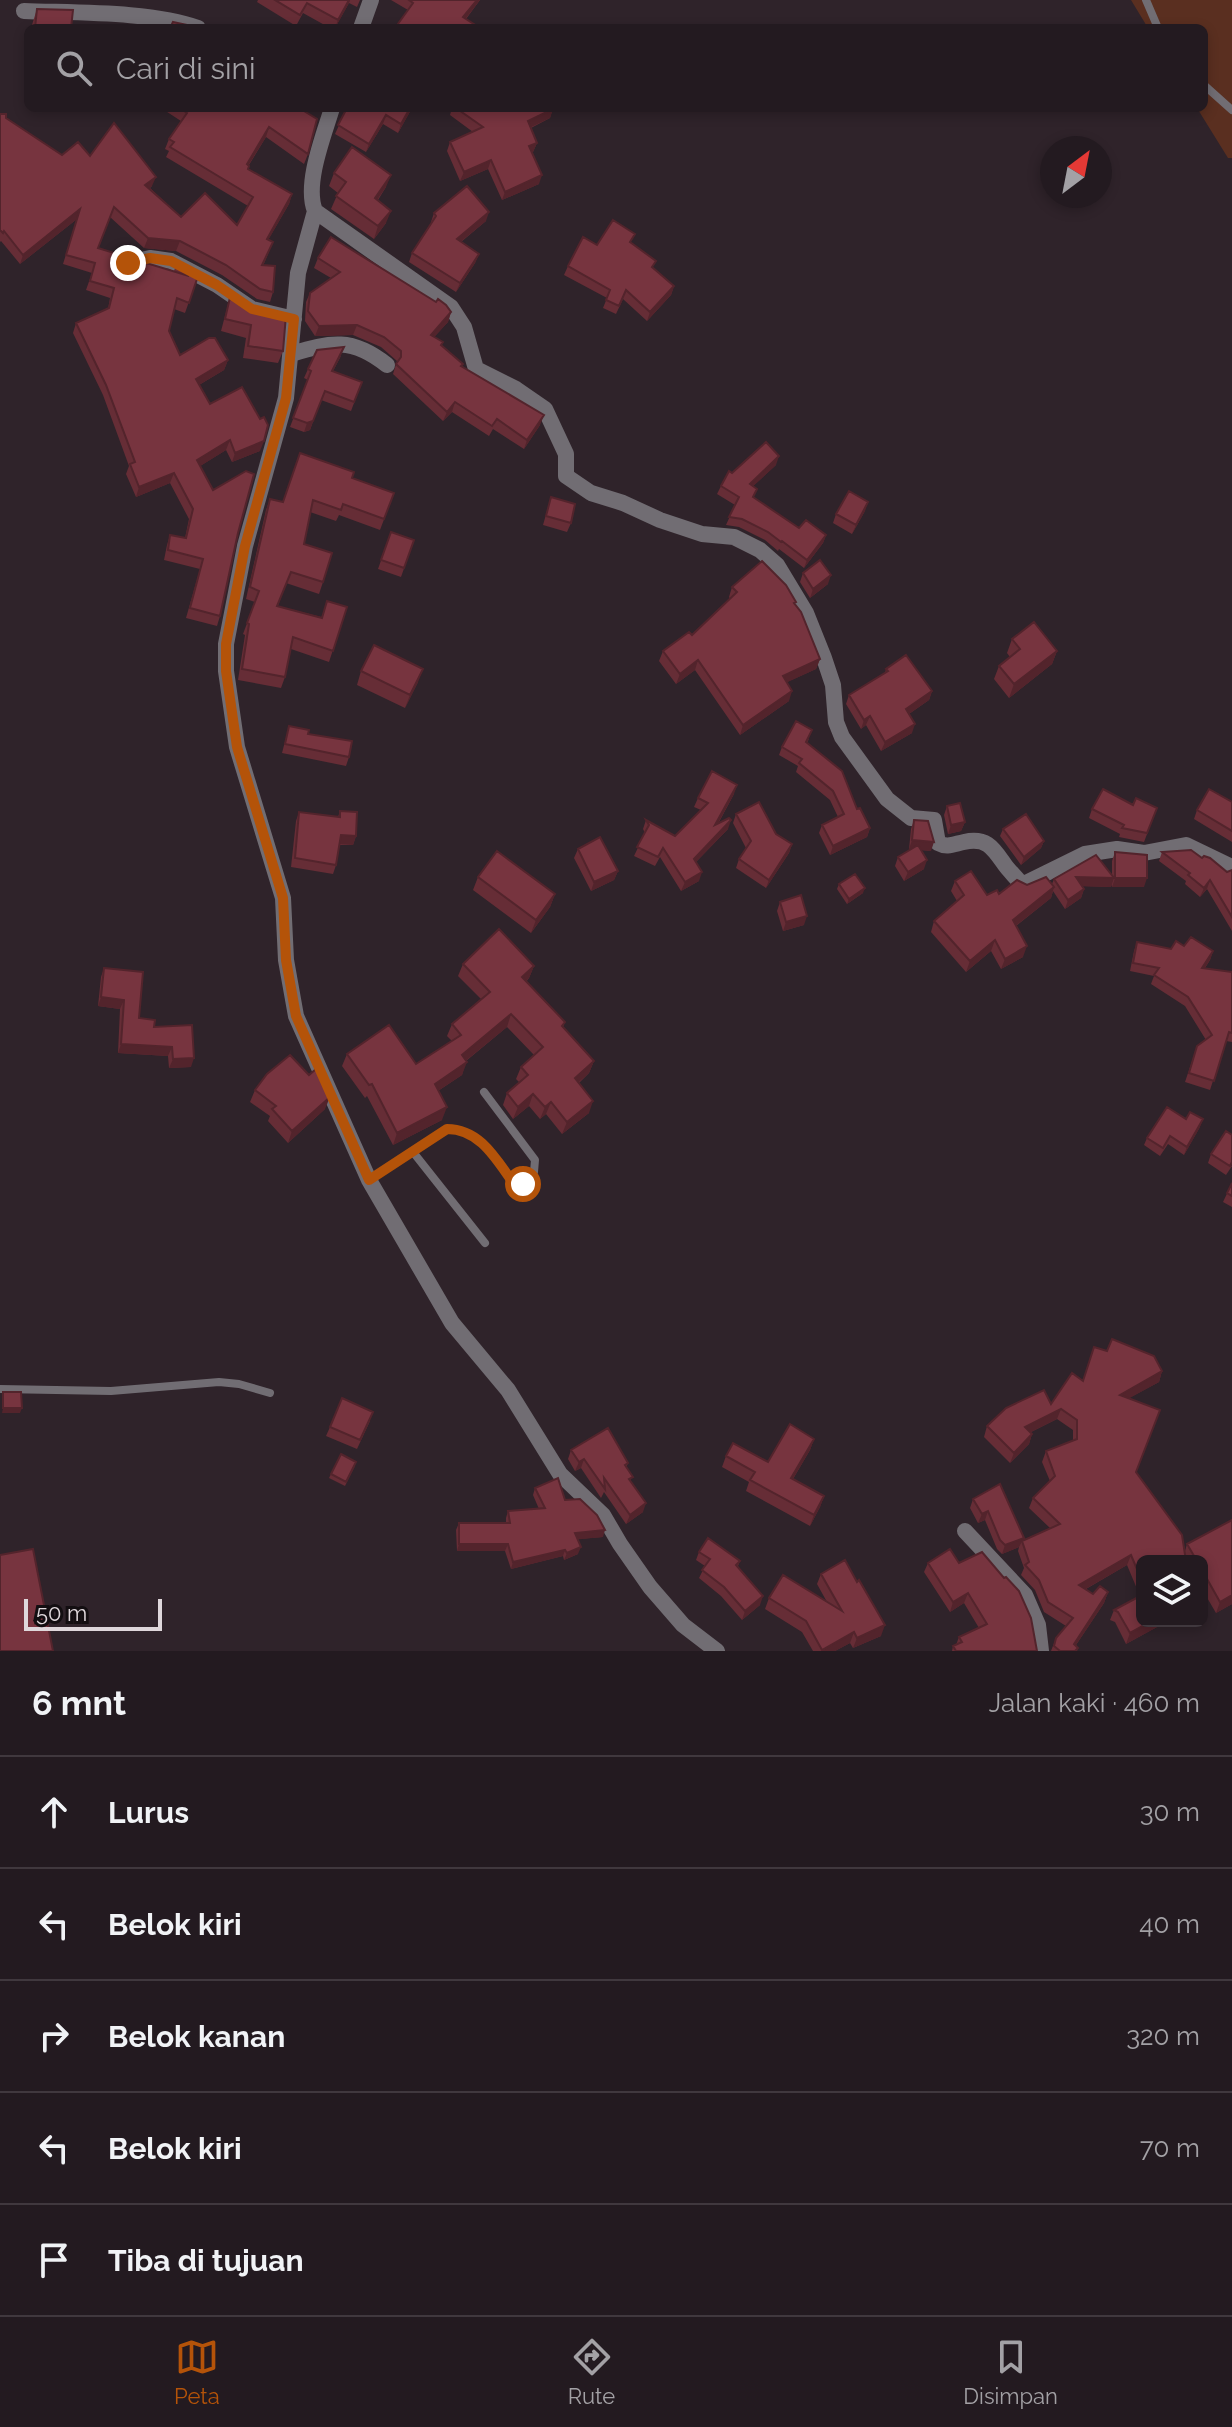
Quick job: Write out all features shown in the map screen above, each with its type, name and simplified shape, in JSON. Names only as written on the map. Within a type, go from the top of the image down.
[{"type":"street","points":[[362,24],[371,0]]},
{"type":"street","points":[[24,11],[84,7],[187,24]]},
{"type":"street","points":[[331,112],[315,165],[311,201],[315,211],[451,307],[464,327],[476,369],[516,389],[545,409],[566,454],[566,476],[591,493],[660,520],[702,534],[734,537],[760,550],[777,565],[806,613],[824,658],[833,685],[836,722],[842,737],[887,799],[911,818],[934,820],[938,843],[944,846],[972,840],[985,843],[996,850],[1022,885],[1085,854],[1117,849],[1144,853],[1186,845],[1232,867]]},
{"type":"street","points":[[315,211],[298,273],[286,398],[259,486],[226,644],[226,671],[237,747],[283,898],[286,960],[294,1008],[302,1033],[369,1180],[444,1310],[462,1337],[492,1367],[551,1462],[595,1505],[629,1559],[668,1609],[695,1636],[717,1651]]},
{"type":"street","points":[[128,263],[150,258],[171,261],[217,285],[252,309],[294,319]]},
{"type":"street","points":[[291,354],[336,343],[350,344],[373,353],[387,365]]},
{"type":"street","points":[[965,1531],[1025,1595],[1038,1625],[1041,1651]]},
{"type":"lane","points":[[1146,0],[1156,24]]},
{"type":"lane","points":[[1208,89],[1232,110]]},
{"type":"lane","points":[[369,1180],[447,1129],[463,1129],[478,1137],[514,1184],[523,1184],[534,1172],[535,1160],[484,1092]]},
{"type":"lane","points":[[413,1152],[485,1243]]},
{"type":"lane","points":[[0,1389],[26,1392],[111,1391],[219,1382],[270,1393]]},
{"type":"shaded area","points":[[1131,0],[1232,0],[1232,158],[1228,158],[1199,112],[1208,112],[1208,24],[1146,24]]},
{"type":"building","points":[[275,0],[349,0],[338,20],[307,3],[300,15]]},
{"type":"building","points":[[409,0],[477,0],[463,17],[474,24],[398,24],[413,3]]},
{"type":"building","points":[[37,9],[73,10],[71,24],[35,24]]},
{"type":"building","points":[[306,112],[317,119],[308,154],[269,127],[247,164],[248,169],[292,194],[267,239],[273,242],[262,265],[275,266],[273,292],[260,289],[226,265],[180,241],[148,238],[114,207],[98,248],[121,255],[129,264],[143,262],[189,276],[176,265],[198,276],[189,303],[177,298],[169,331],[180,355],[209,338],[215,338],[228,360],[196,379],[210,404],[242,387],[260,419],[264,417],[268,425],[264,441],[235,453],[230,440],[197,460],[213,490],[246,471],[254,474],[220,616],[190,608],[203,559],[168,550],[170,535],[186,538],[193,509],[174,473],[139,487],[130,464],[135,462],[106,385],[76,323],[109,308],[114,288],[90,281],[95,263],[66,255],[80,209],[23,255],[0,230],[0,114],[6,114],[6,118],[62,155],[78,142],[90,156],[114,123],[156,177],[145,185],[181,217],[205,193],[237,225],[253,197],[170,147],[174,142],[169,139],[187,113]]},
{"type":"building","points":[[345,112],[408,112],[401,124],[386,115],[369,144],[338,125]]},
{"type":"building","points":[[462,112],[547,112],[528,121],[537,143],[529,146],[542,175],[505,192],[491,160],[464,172],[450,142],[483,127]]},
{"type":"building","points":[[352,147],[391,175],[375,198],[391,211],[378,226],[336,196],[346,182],[334,173]]},
{"type":"building","points":[[467,186],[489,212],[457,239],[479,254],[460,283],[412,253],[436,216],[434,213]]},
{"type":"building","points":[[613,220],[635,234],[630,242],[656,261],[652,267],[674,286],[650,312],[626,290],[619,306],[606,300],[610,290],[568,266],[583,237],[597,245]]},
{"type":"building","points":[[331,237],[436,302],[438,299],[446,305],[451,312],[431,335],[443,342],[441,345],[463,364],[461,366],[544,415],[527,440],[497,419],[492,426],[455,402],[447,412],[396,364],[401,351],[384,337],[357,325],[319,326],[308,311],[310,293],[340,272],[318,258]]},
{"type":"building","points":[[231,293],[251,306],[273,312],[273,316],[278,313],[286,315],[283,351],[248,346],[251,325],[225,319]]},
{"type":"building","points":[[344,347],[332,371],[362,382],[354,402],[325,391],[313,421],[307,423],[293,418],[317,350]]},
{"type":"building","points":[[766,442],[779,456],[750,484],[757,489],[753,497],[799,528],[806,520],[826,535],[807,560],[768,532],[742,519],[729,517],[739,497],[721,486],[729,471],[732,473]]},
{"type":"building","points":[[300,453],[354,472],[352,478],[394,493],[384,519],[343,504],[341,510],[313,500],[304,544],[332,553],[323,582],[291,572],[277,606],[322,618],[327,601],[347,607],[333,651],[293,637],[285,677],[242,669],[247,623],[259,591],[250,587],[270,499],[283,502]]},
{"type":"building","points":[[849,491],[868,502],[856,525],[836,514]]},
{"type":"building","points":[[551,497],[575,504],[571,523],[546,516]]},
{"type":"building","points":[[391,532],[414,540],[404,568],[381,560]]},
{"type":"building","points":[[820,560],[831,575],[813,589],[803,573]]},
{"type":"building","points":[[762,561],[786,585],[820,659],[783,676],[792,691],[743,725],[698,660],[680,674],[663,651],[689,632],[692,635],[737,592],[732,587]]},
{"type":"building","points":[[1034,622],[1057,651],[1014,684],[999,666],[1020,649],[1012,639]]},
{"type":"building","points":[[374,645],[423,669],[410,695],[361,671]]},
{"type":"building","points":[[906,655],[932,691],[906,709],[915,724],[885,742],[870,716],[864,720],[849,695],[888,671],[886,669]]},
{"type":"building","points":[[796,721],[812,730],[806,742],[842,771],[857,809],[860,808],[870,828],[833,846],[822,825],[844,814],[833,791],[799,763],[802,759],[782,747]]},
{"type":"building","points":[[289,726],[309,730],[308,734],[352,741],[349,757],[285,744]]},
{"type":"building","points":[[712,771],[737,785],[715,825],[729,818],[731,820],[694,859],[702,872],[685,882],[663,848],[658,857],[637,847],[649,825],[646,820],[675,836],[708,803],[698,798]]},
{"type":"building","points":[[1103,789],[1133,805],[1136,798],[1157,808],[1147,833],[1122,828],[1124,825],[1092,809]]},
{"type":"building","points":[[1209,789],[1232,802],[1232,831],[1197,810]]},
{"type":"building","points":[[759,802],[776,834],[792,844],[769,880],[739,859],[751,841],[736,814]]},
{"type":"building","points":[[960,803],[965,822],[951,825],[947,806]]},
{"type":"building","points":[[340,811],[357,812],[356,836],[341,835],[336,865],[295,858],[299,812],[340,817]]},
{"type":"building","points":[[1026,814],[1044,841],[1024,857],[1003,829]]},
{"type":"building","points":[[914,820],[928,821],[934,842],[912,840]]},
{"type":"building","points":[[600,837],[618,871],[594,882],[578,849]]},
{"type":"building","points":[[918,845],[927,860],[908,872],[898,857]]},
{"type":"building","points":[[1191,850],[1202,858],[1210,858],[1227,872],[1232,870],[1232,917],[1210,880],[1204,888],[1162,852]]},
{"type":"building","points":[[497,851],[555,894],[536,920],[478,877]]},
{"type":"building","points":[[1115,852],[1147,855],[1147,878],[1115,878]]},
{"type":"building","points":[[1096,855],[1114,878],[1076,877],[1084,889],[1068,900],[1054,879]]},
{"type":"building","points":[[971,871],[987,895],[997,890],[999,894],[1017,880],[1027,885],[1046,877],[1054,887],[1013,920],[1027,946],[1005,959],[995,940],[970,961],[934,921],[964,895],[955,881]]},
{"type":"building","points":[[855,874],[865,888],[849,899],[839,884]]},
{"type":"building","points":[[801,895],[807,916],[786,922],[780,902]]},
{"type":"building","points":[[499,929],[534,966],[522,977],[565,1022],[562,1026],[594,1061],[575,1078],[593,1101],[567,1122],[551,1102],[545,1107],[533,1094],[518,1107],[507,1093],[528,1075],[521,1067],[543,1047],[511,1014],[462,1055],[467,1062],[435,1084],[447,1107],[397,1133],[372,1084],[369,1085],[347,1054],[389,1025],[416,1064],[461,1035],[452,1024],[490,992],[463,964]]},
{"type":"building","points":[[1191,937],[1213,951],[1202,968],[1232,972],[1232,1033],[1229,1032],[1214,1081],[1189,1073],[1197,1046],[1212,1035],[1188,997],[1154,975],[1159,968],[1133,963],[1137,942],[1171,949],[1176,941],[1184,946]]},
{"type":"building","points":[[104,968],[143,972],[139,1018],[155,1020],[154,1027],[192,1025],[194,1058],[173,1059],[172,1047],[121,1044],[124,1000],[101,997]]},
{"type":"building","points":[[290,1055],[309,1075],[316,1069],[330,1097],[292,1131],[272,1109],[276,1106],[255,1090],[267,1074]]},
{"type":"building","points":[[1167,1107],[1186,1119],[1190,1112],[1203,1119],[1187,1147],[1170,1136],[1163,1148],[1147,1138]]},
{"type":"building","points":[[1226,1131],[1232,1135],[1230,1166],[1211,1154]]},
{"type":"building","points":[[1112,1339],[1154,1356],[1162,1371],[1120,1395],[1160,1410],[1136,1472],[1182,1535],[1185,1555],[1136,1555],[1136,1567],[1131,1555],[1079,1585],[1093,1594],[1100,1586],[1108,1592],[1074,1644],[1078,1648],[1075,1651],[1060,1651],[1054,1646],[1056,1638],[1073,1618],[1048,1602],[1039,1580],[1025,1565],[1029,1562],[1022,1541],[1060,1524],[1033,1498],[1055,1476],[1046,1451],[1077,1439],[1077,1420],[1061,1409],[1025,1427],[1032,1434],[1014,1453],[987,1426],[1006,1408],[1044,1390],[1051,1404],[1072,1373],[1083,1381],[1094,1347],[1107,1351]]},
{"type":"building","points":[[3,1392],[21,1392],[22,1408],[3,1408]]},
{"type":"building","points":[[342,1398],[373,1412],[360,1440],[330,1427]]},
{"type":"building","points":[[790,1424],[814,1439],[791,1478],[824,1496],[814,1515],[750,1480],[755,1472],[726,1456],[733,1443],[768,1462]]},
{"type":"building","points":[[608,1428],[628,1463],[625,1465],[633,1477],[629,1479],[646,1503],[630,1515],[604,1478],[605,1489],[584,1459],[579,1462],[571,1450]]},
{"type":"building","points":[[341,1454],[356,1462],[346,1482],[331,1474]]},
{"type":"building","points":[[558,1478],[565,1500],[580,1499],[597,1515],[605,1530],[575,1533],[581,1547],[567,1553],[565,1550],[513,1562],[508,1544],[459,1544],[459,1523],[510,1523],[508,1511],[545,1508],[535,1488]]},
{"type":"building","points":[[1000,1484],[1024,1538],[1005,1545],[988,1511],[982,1514],[973,1499]]},
{"type":"building","points":[[1232,1520],[1232,1595],[1220,1602],[1208,1581],[1208,1555],[1193,1555],[1187,1544]]},
{"type":"building","points":[[708,1538],[740,1561],[736,1565],[763,1596],[745,1611],[724,1587],[702,1570],[710,1559],[699,1552]]},
{"type":"building","points":[[33,1549],[53,1651],[0,1651],[0,1555]]},
{"type":"building","points":[[950,1549],[959,1563],[982,1552],[1019,1591],[1031,1618],[1037,1651],[956,1651],[953,1646],[962,1642],[959,1637],[987,1624],[968,1593],[953,1602],[928,1563]]},
{"type":"building","points":[[845,1560],[885,1625],[857,1638],[854,1632],[822,1650],[806,1621],[769,1598],[783,1575],[842,1611],[821,1574]]},
{"type":"building","points":[[1136,1598],[1136,1627],[1141,1627],[1130,1633],[1114,1610]]},
{"type":"route","points":[[128,263],[150,258],[171,261],[217,285],[252,309],[294,319],[286,398],[259,486],[245,546],[226,644],[226,671],[237,747],[283,898],[286,960],[292,1000],[302,1033],[369,1180],[447,1129],[463,1129],[478,1137],[514,1184],[523,1184]]}]
